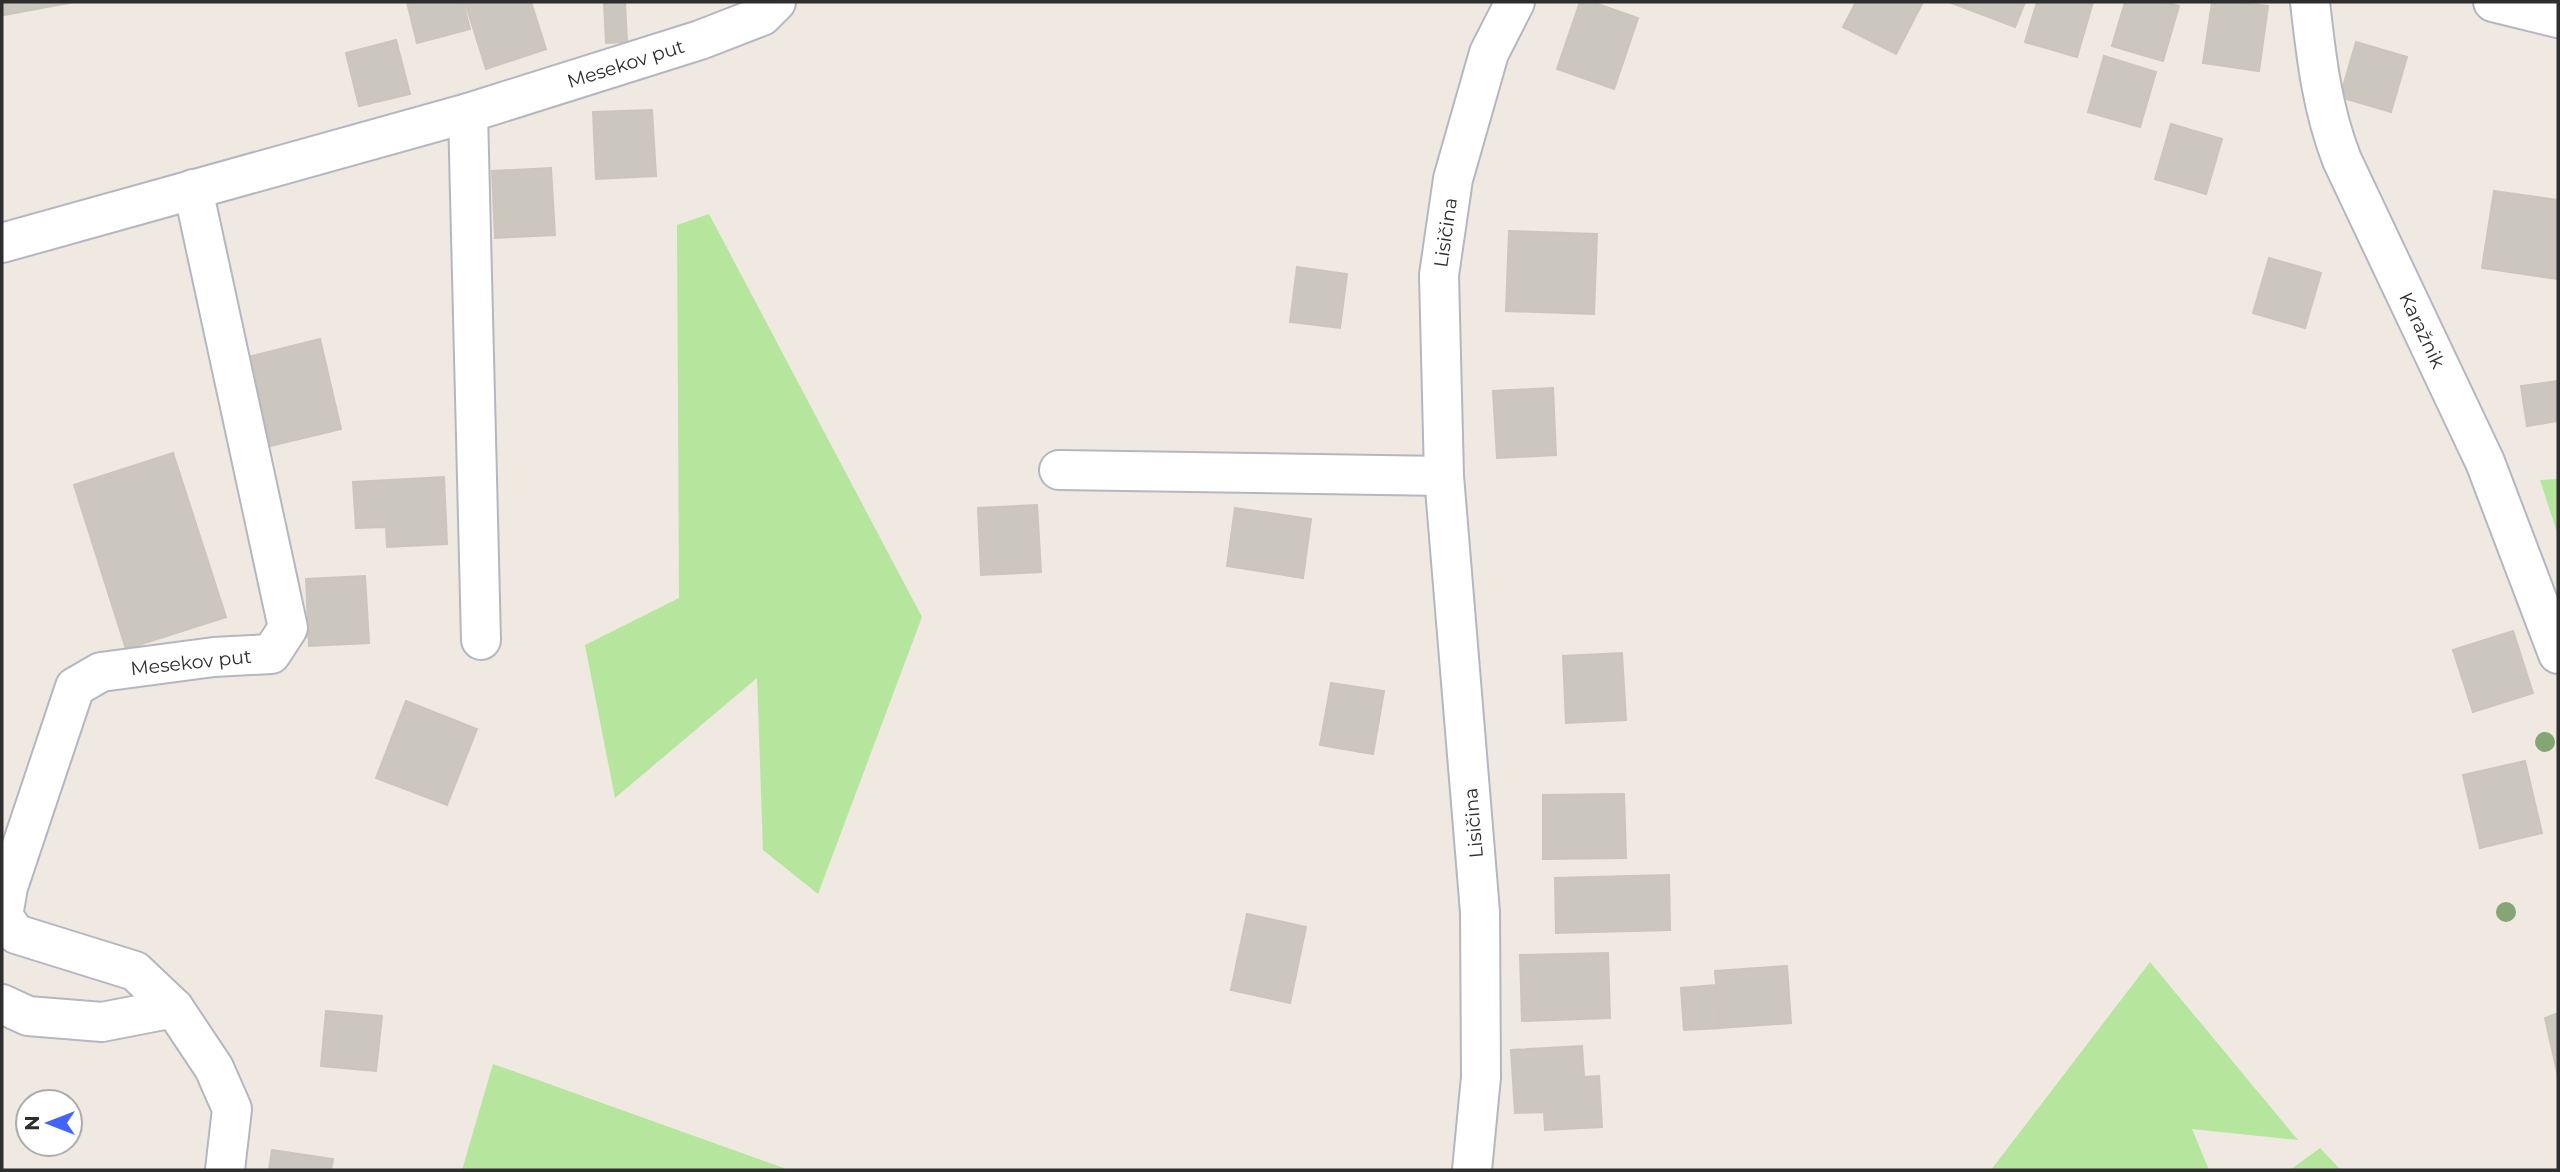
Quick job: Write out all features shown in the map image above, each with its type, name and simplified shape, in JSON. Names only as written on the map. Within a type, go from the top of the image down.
[{"type":"street","name":"Mesekov put","points":[[2,243],[468,113],[700,40],[762,16],[776,2]]},
{"type":"street","name":"Lisičina","points":[[1472,1170],[1481,1077],[1480,912],[1444,476],[1438,275],[1453,179],[1489,53],[1515,2]]},
{"type":"street","name":"Karažnik","points":[[2310,2],[2324,99],[2337,148],[2485,462],[2558,654]]},
{"type":"street","points":[[2493,2],[2558,18]]},
{"type":"street","points":[[468,113],[481,640]]},
{"type":"street","name":"Mesekov put","points":[[192,189],[288,628],[271,654],[214,657],[101,672],[75,687],[8,887],[3,916],[16,934],[135,971],[174,1008],[214,1068],[232,1109],[225,1170]]},
{"type":"street","points":[[1059,470],[1444,476]]},
{"type":"street","points":[[2,1004],[28,1016],[103,1022],[174,1008]]},
{"type":"green space","points":[[709,214],[922,617],[818,894],[763,850],[757,678],[615,798],[585,645],[679,598],[677,225]]},
{"type":"green space","points":[[2558,479],[2558,535],[2540,480]]},
{"type":"green space","points":[[2150,962],[2298,1140],[2192,1129],[2209,1170],[1991,1170]]},
{"type":"green space","points":[[493,1064],[789,1170],[462,1170]]},
{"type":"green space","points":[[2320,1148],[2341,1170],[2290,1170]]},
{"type":"building","points":[[2,2],[74,2],[4,15]]},
{"type":"building","points":[[407,2],[463,2],[470,29],[417,43]]},
{"type":"building","points":[[465,2],[531,2],[546,49],[486,69]]},
{"type":"building","points":[[604,2],[625,2],[627,42],[606,43]]},
{"type":"building","points":[[1580,2],[1592,2],[1638,18],[1614,89],[1557,69]]},
{"type":"building","points":[[1856,2],[1923,2],[1896,54],[1843,27]]},
{"type":"building","points":[[1949,2],[2025,2],[2015,27]]},
{"type":"building","points":[[2037,2],[2093,2],[2077,57],[2025,42]]},
{"type":"building","points":[[2125,2],[2165,2],[2179,6],[2163,61],[2112,46]]},
{"type":"building","points":[[2212,2],[2268,6],[2259,71],[2203,63]]},
{"type":"building","points":[[396,40],[410,94],[359,106],[346,53]]},
{"type":"building","points":[[2356,42],[2407,57],[2391,112],[2340,97]]},
{"type":"building","points":[[2104,56],[2156,72],[2140,127],[2088,112]]},
{"type":"building","points":[[652,110],[656,176],[596,179],[593,112]]},
{"type":"building","points":[[2171,124],[2222,139],[2206,194],[2155,179]]},
{"type":"building","points":[[551,168],[555,235],[495,238],[492,171]]},
{"type":"building","points":[[2494,191],[2558,200],[2558,279],[2482,268]]},
{"type":"building","points":[[1509,231],[1597,234],[1594,314],[1506,311]]},
{"type":"building","points":[[2269,258],[2321,273],[2305,328],[2253,313]]},
{"type":"building","points":[[1297,267],[1347,274],[1340,328],[1290,322]]},
{"type":"building","points":[[320,339],[341,429],[270,446],[248,357]]},
{"type":"building","points":[[2558,381],[2558,421],[2527,426],[2521,386]]},
{"type":"building","points":[[1553,388],[1556,455],[1497,458],[1493,391]]},
{"type":"building","points":[[173,453],[226,617],[126,649],[74,485]]},
{"type":"building","points":[[444,477],[447,544],[387,547],[386,527],[356,528],[353,482]]},
{"type":"building","points":[[1037,505],[1041,572],[981,575],[978,508]]},
{"type":"building","points":[[1235,508],[1311,519],[1303,578],[1227,566]]},
{"type":"building","points":[[365,576],[369,643],[309,646],[306,579]]},
{"type":"building","points":[[2513,631],[2533,693],[2473,712],[2453,650]]},
{"type":"building","points":[[1622,653],[1626,720],[1566,723],[1563,656]]},
{"type":"building","points":[[1331,683],[1384,691],[1373,754],[1320,745]]},
{"type":"building","points":[[406,701],[477,729],[447,805],[376,778]]},
{"type":"building","points":[[2525,761],[2542,833],[2480,848],[2463,775]]},
{"type":"building","points":[[1624,794],[1626,858],[1543,859],[1543,795]]},
{"type":"building","points":[[1669,875],[1670,930],[1556,933],[1555,878]]},
{"type":"building","points":[[1247,914],[1306,927],[1290,1003],[1231,990]]},
{"type":"building","points":[[1608,953],[1610,1018],[1522,1021],[1520,955]]},
{"type":"building","points":[[1787,966],[1791,1023],[1720,1028],[1715,971]]},
{"type":"building","points":[[1716,985],[1720,1028],[1684,1030],[1681,988]]},
{"type":"building","points":[[326,1011],[382,1016],[376,1071],[321,1066]]},
{"type":"building","points":[[2558,1013],[2558,1076],[2545,1018]]},
{"type":"building","points":[[1582,1046],[1584,1077],[1599,1076],[1602,1127],[1545,1130],[1544,1112],[1515,1113],[1511,1050]]},
{"type":"building","points":[[272,1150],[333,1159],[331,1170],[269,1170]]}]
